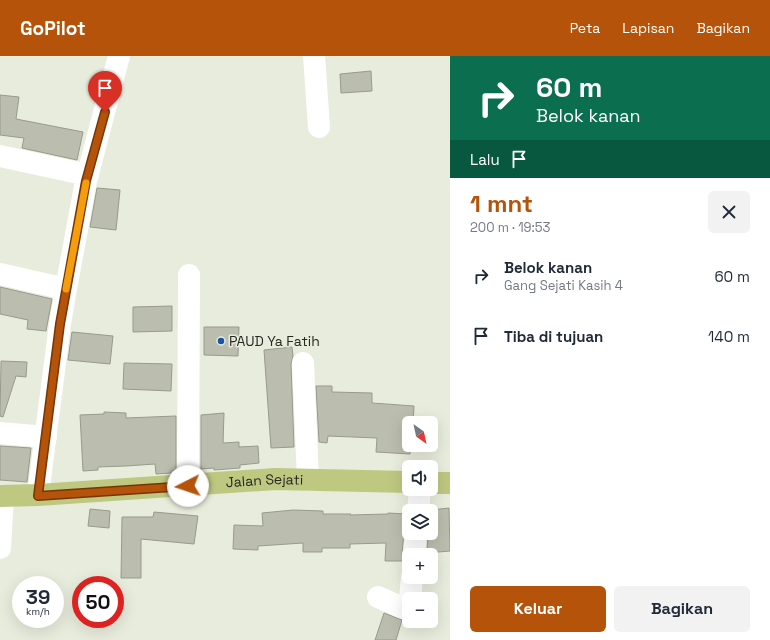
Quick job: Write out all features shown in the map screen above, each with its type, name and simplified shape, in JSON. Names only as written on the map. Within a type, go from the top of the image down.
[{"type":"main road","name":"Jalan Sejati","points":[[2,496],[38,496],[275,480],[402,482]]},
{"type":"main road","points":[[438,483],[450,483]]},
{"type":"street","points":[[38,496],[60,324],[66,289],[88,175],[120,56]]},
{"type":"street","points":[[314,56],[320,127]]},
{"type":"street","points":[[0,156],[88,175]]},
{"type":"street","points":[[0,274],[66,289]]},
{"type":"street","points":[[188,486],[189,275]]},
{"type":"street","points":[[303,363],[308,480]]},
{"type":"street","points":[[0,433],[46,437]]},
{"type":"street","points":[[0,548],[2,496]]},
{"type":"street","points":[[378,597],[402,608]]},
{"type":"building","points":[[371,71],[372,91],[341,93],[340,74]]},
{"type":"building","points":[[0,95],[19,97],[16,119],[83,132],[77,160],[22,148],[24,138],[0,135]]},
{"type":"building","points":[[97,188],[120,190],[116,230],[90,227]]},
{"type":"building","points":[[0,287],[52,299],[46,331],[27,329],[28,320],[0,314]]},
{"type":"building","points":[[172,306],[172,331],[133,332],[133,307]]},
{"type":"building","name":"PAUD Ya Fatih","points":[[204,327],[239,327],[238,356],[204,355]]},
{"type":"building","points":[[72,332],[113,336],[110,364],[68,360]]},
{"type":"building","points":[[292,347],[293,356],[291,364],[294,447],[271,448],[264,350]]},
{"type":"building","points":[[1,361],[27,362],[26,377],[16,376],[3,417],[0,416]]},
{"type":"building","points":[[124,363],[172,364],[171,391],[123,389]]},
{"type":"building","points":[[316,386],[332,386],[332,392],[372,393],[372,403],[414,406],[413,416],[402,416],[402,452],[410,452],[410,454],[376,452],[377,438],[328,436],[327,443],[319,442]]},
{"type":"building","points":[[104,412],[126,413],[126,418],[176,416],[176,471],[171,471],[171,473],[156,474],[155,464],[98,467],[98,470],[83,471],[80,415],[104,414]]},
{"type":"building","points":[[224,413],[223,443],[239,442],[239,447],[258,446],[259,463],[240,465],[240,468],[214,470],[214,468],[201,469],[201,415]]},
{"type":"building","points":[[0,446],[31,448],[27,482],[0,480]]},
{"type":"building","points":[[449,508],[450,551],[438,552],[438,548],[427,548],[428,540],[438,540],[438,509]]},
{"type":"building","points":[[90,509],[110,511],[109,528],[88,526]]},
{"type":"building","points":[[293,510],[323,511],[323,514],[351,514],[350,515],[402,514],[402,540],[403,540],[402,561],[385,561],[386,543],[350,544],[350,548],[322,548],[322,552],[303,552],[303,543],[258,546],[258,550],[233,549],[234,525],[263,526],[262,513]]},
{"type":"building","points":[[154,512],[198,516],[194,544],[141,539],[141,578],[124,578],[124,576],[121,576],[122,517],[153,517]]},
{"type":"building","points":[[384,613],[402,620],[396,640],[375,640]]},
{"type":"slow traffic","points":[[66,289],[86,183]]},
{"type":"place","name":"PAUD Ya Fatih","points":[[221,341]]},
{"type":"route","points":[[105,112],[86,181],[60,324],[38,496],[188,486]]}]
